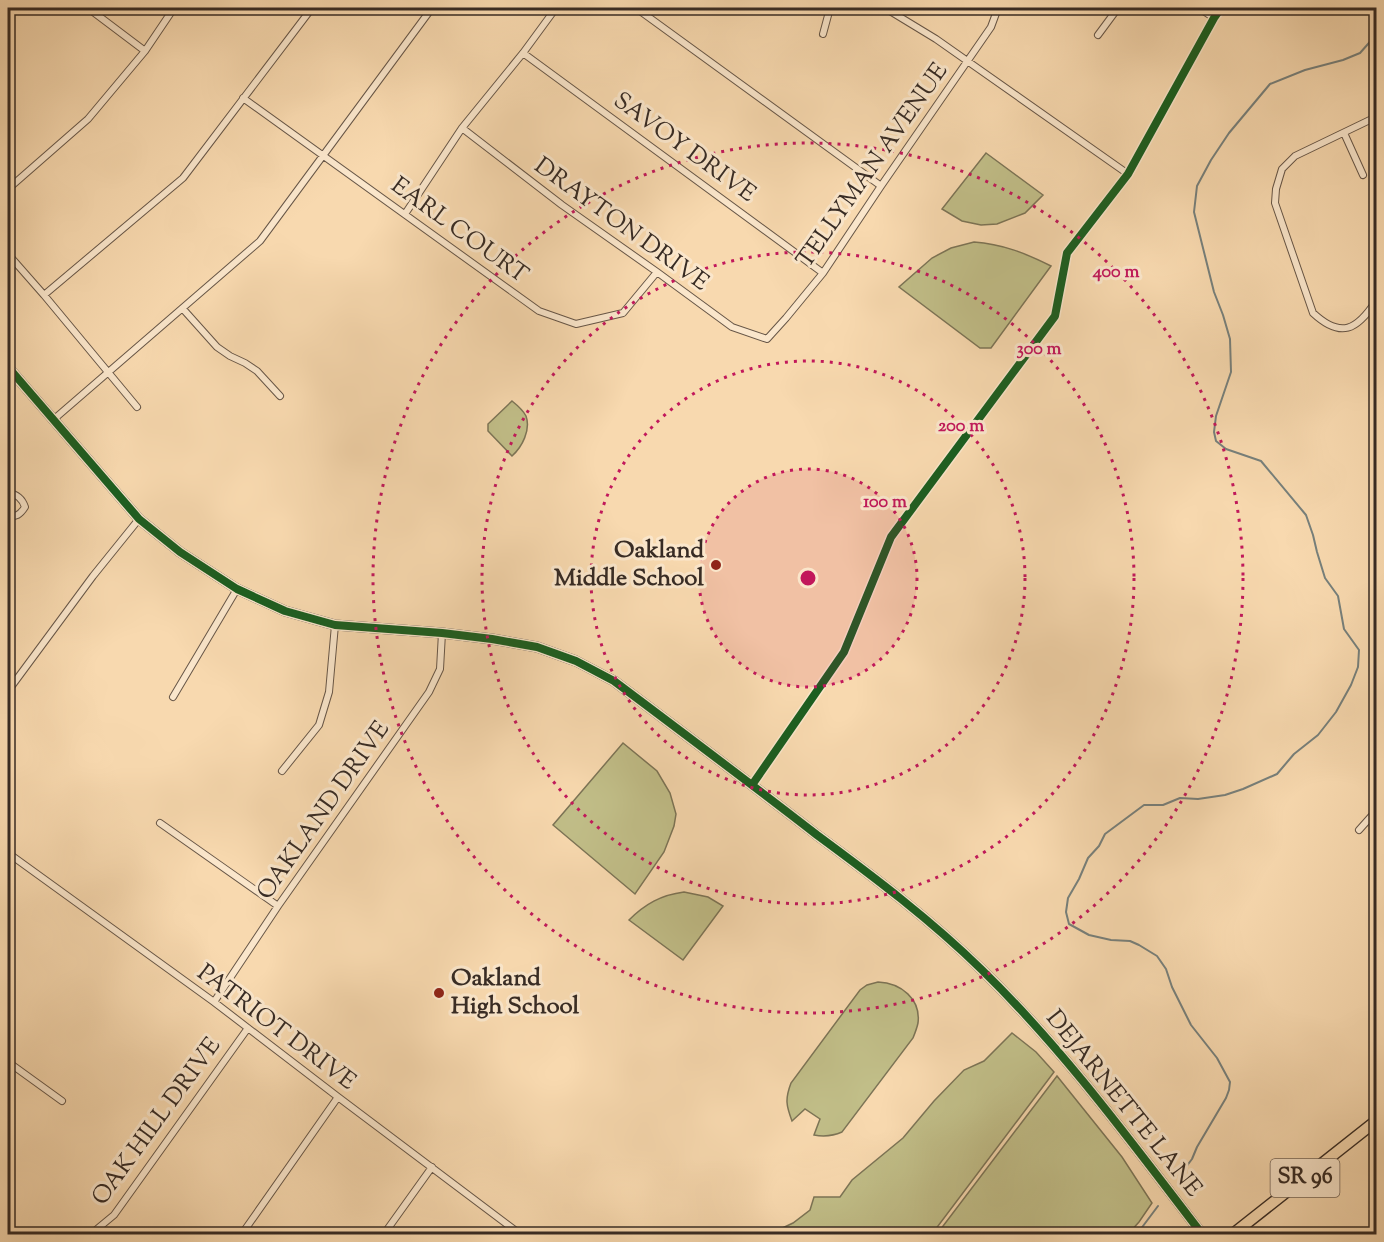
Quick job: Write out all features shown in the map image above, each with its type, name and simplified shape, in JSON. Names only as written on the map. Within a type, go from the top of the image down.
[{"type":"main road","name":"DEJARNETTE LANE","points":[[8,367],[139,519],[180,552],[237,590],[285,611],[335,625],[442,633],[537,647],[576,661],[614,681],[888,889],[938,929],[981,969],[1064,1056],[1203,1234]]},
{"type":"main road","name":"SR 96","points":[[1233,1234],[1377,1121]]},
{"type":"street","points":[[88,8],[145,51]]},
{"type":"street","points":[[8,189],[88,119],[145,51],[174,8]]},
{"type":"street","points":[[44,295],[183,178],[312,8]]},
{"type":"street","points":[[53,420],[260,241],[432,8]]},
{"type":"street","points":[[405,214],[462,128],[556,8]]},
{"type":"street","points":[[636,8],[881,186]]},
{"type":"street","points":[[823,34],[830,8]]},
{"type":"street","points":[[885,8],[936,39],[1128,174]]},
{"type":"street","name":"TELLYMAN AVENUE","points":[[767,339],[823,273],[991,27],[998,8]]},
{"type":"street","points":[[1098,35],[1118,8]]},
{"type":"street","points":[[1199,8],[1214,18]]},
{"type":"street","points":[[752,785],[844,652],[891,537],[1054,316],[1067,253],[1128,174],[1221,8]]},
{"type":"street","name":"SAVOY DRIVE","points":[[523,53],[823,273]]},
{"type":"street","name":"EARL COURT","points":[[243,98],[539,311],[576,324],[623,313],[657,272]]},
{"type":"street","points":[[1377,117],[1294,156],[1288,161],[1278,180],[1275,203],[1314,313],[1328,325],[1348,328],[1357,324],[1377,302]]},
{"type":"street","name":"DRAYTON DRIVE","points":[[462,128],[562,206],[732,327],[767,339]]},
{"type":"street","points":[[1344,133],[1363,175]]},
{"type":"street","points":[[8,254],[137,407]]},
{"type":"street","points":[[183,309],[217,347],[257,371],[280,396]]},
{"type":"street","points":[[8,492],[16,494],[25,507],[21,514],[14,517],[8,516]]},
{"type":"street","points":[[8,691],[93,576],[139,519]]},
{"type":"street","points":[[173,697],[237,590]]},
{"type":"street","points":[[282,771],[319,725],[329,692],[335,625]]},
{"type":"street","name":"OAKLAND DRIVE","points":[[214,1002],[278,906],[429,692],[440,669],[442,633]]},
{"type":"street","points":[[1359,830],[1377,811]]},
{"type":"street","points":[[160,823],[278,906]]},
{"type":"street","name":"PATRIOT DRIVE","points":[[8,853],[214,1002],[520,1234]]},
{"type":"street","name":"OAK HILL DRIVE","points":[[91,1234],[114,1215],[248,1028]]},
{"type":"street","points":[[8,1062],[62,1101]]},
{"type":"street","points":[[244,1231],[338,1097]]},
{"type":"street","points":[[384,1234],[432,1167]]},
{"type":"shaded area","points":[[986,153],[1043,195],[1025,213],[997,224],[981,225],[962,221],[942,209]]},
{"type":"shaded area","points":[[974,242],[1013,250],[1051,266],[991,348],[980,348],[899,287],[932,258],[951,248]]},
{"type":"shaded area","points":[[512,401],[525,414],[527,427],[522,443],[512,456],[488,431],[488,424]]},
{"type":"shaded area","points":[[623,743],[657,771],[670,793],[676,814],[664,852],[635,894],[553,825]]},
{"type":"shaded area","points":[[684,892],[708,897],[723,906],[683,960],[629,920],[654,901]]},
{"type":"shaded area","points":[[878,982],[902,989],[913,1000],[918,1014],[918,1023],[913,1038],[842,1132],[829,1136],[814,1135],[820,1119],[805,1109],[792,1121],[787,1102],[791,1083],[860,990]]},
{"type":"shaded area","points":[[1012,1033],[1036,1052],[1054,1072],[932,1234],[737,1234],[748,1229],[774,1232],[793,1223],[810,1210],[814,1197],[840,1197],[852,1180],[903,1138],[964,1070],[984,1061]]},
{"type":"shaded area","points":[[1057,1076],[1122,1157],[1152,1203],[1139,1222],[1128,1234],[937,1234]]},
{"type":"waterway","points":[[1180,1175],[1192,1159],[1226,1098],[1230,1082],[1217,1058],[1191,1025],[1172,987],[1166,969],[1157,956],[1130,941],[1089,935],[1069,924],[1066,912],[1068,898],[1088,858],[1099,846],[1105,834],[1144,805],[1163,805],[1180,798],[1198,799],[1225,795],[1277,774],[1294,754],[1318,735],[1336,712],[1358,667],[1359,650],[1344,629],[1338,596],[1325,578],[1306,515],[1261,461],[1226,449],[1216,441],[1214,432],[1216,416],[1231,372],[1230,339],[1214,292],[1194,212],[1197,186],[1211,160],[1229,133],[1270,84],[1305,70],[1360,53],[1376,35]]},
{"type":"waterway","points":[[1137,1234],[1158,1206]]},
{"type":"cycle path","points":[[752,785],[844,652],[891,537],[1055,316],[1067,253],[1128,174],[1221,8]]},
{"type":"cycle path","points":[[8,367],[139,519],[180,552],[237,589],[285,611],[335,625],[442,633],[537,647],[576,661],[614,681],[881,883],[963,952],[1012,1001],[1070,1065],[1202,1234]]},
{"type":"place","name":"Oakland Middle School","points":[[716,565]]},
{"type":"place","name":"Oakland High School","points":[[439,993]]}]
